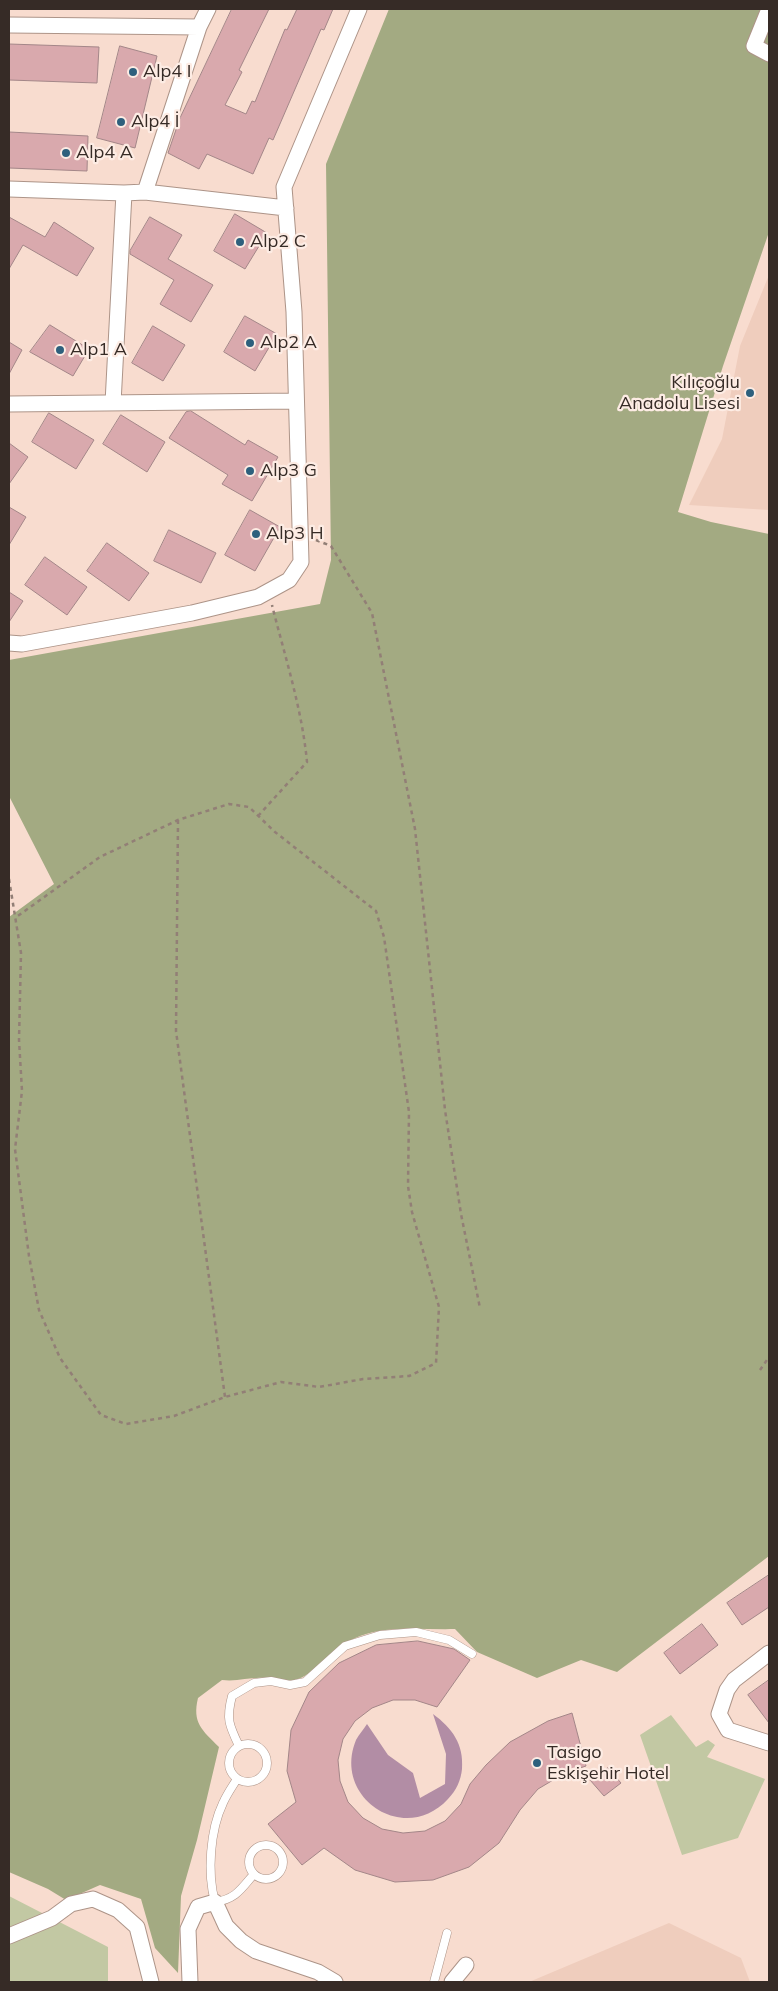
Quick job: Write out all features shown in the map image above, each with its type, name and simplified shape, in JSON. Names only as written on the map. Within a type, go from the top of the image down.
[{"type":"street","points":[[145,192],[199,27],[208,9]]},
{"type":"street","points":[[9,643],[22,644],[192,613],[258,597],[289,580],[301,562],[294,312],[284,188],[359,9]]},
{"type":"street","points":[[769,9],[754,46],[769,54]]},
{"type":"street","points":[[9,25],[199,27]]},
{"type":"street","points":[[9,189],[145,192],[286,208]]},
{"type":"street","points":[[113,403],[124,193]]},
{"type":"street","points":[[9,404],[296,401]]},
{"type":"street","points":[[769,1653],[734,1680],[727,1690],[719,1714],[728,1730],[769,1743]]},
{"type":"street","points":[[9,1936],[52,1918],[70,1904],[93,1899],[118,1910],[137,1927],[151,1982]]},
{"type":"street","points":[[190,1982],[188,1929],[198,1907],[216,1902],[226,1926],[241,1941],[256,1951],[318,1972],[335,1982]]},
{"type":"street","points":[[9,1929],[24,1929]]},
{"type":"street","points":[[452,1982],[466,1965]]},
{"type":"lane","points":[[239,1746],[232,1731],[228,1714],[232,1696],[254,1683],[272,1681],[290,1685],[305,1682],[345,1646],[380,1635],[416,1632],[449,1640],[472,1654]]},
{"type":"lane","points":[[245,1744],[257,1746],[262,1750],[268,1761],[265,1773],[255,1781],[243,1782],[232,1774],[228,1762],[234,1750],[239,1746],[245,1744]]},
{"type":"lane","points":[[237,1779],[223,1803],[216,1823],[210,1872],[216,1902],[230,1900],[254,1874]]},
{"type":"lane","points":[[268,1846],[278,1850],[281,1855],[282,1865],[278,1874],[268,1879],[263,1879],[254,1874],[250,1869],[250,1857],[256,1848],[268,1846]]},
{"type":"lane","points":[[434,1982],[447,1933]]},
{"type":"path","points":[[300,534],[331,546],[372,613],[415,829],[445,1110],[461,1214],[480,1308]]},
{"type":"path","points":[[258,816],[307,762],[304,736],[293,683],[269,591]]},
{"type":"path","points":[[9,879],[15,918],[21,954],[19,1040],[22,1091],[14,1149],[22,1214],[39,1310],[60,1358],[100,1415],[126,1424],[174,1416],[225,1397],[281,1382],[319,1387],[363,1379],[409,1376],[436,1363],[439,1307],[412,1212],[408,1186],[409,1112],[390,993],[384,937],[376,910],[275,832],[249,807],[229,804],[178,820],[100,857],[15,918]]},
{"type":"path","points":[[178,820],[176,1031],[225,1397]]},
{"type":"path","points":[[760,1370],[769,1357]]},
{"type":"shaded area","name":"Kılıçoğlu Anadolu Lisesi","points":[[769,275],[769,510],[689,505],[722,439],[740,346]]},
{"type":"shaded area","points":[[433,1714],[446,1725],[459,1744],[462,1769],[456,1789],[448,1799],[431,1812],[412,1818],[394,1816],[377,1809],[363,1797],[354,1780],[351,1761],[357,1738],[367,1724],[388,1755],[413,1773],[420,1798],[445,1784],[446,1754]]},
{"type":"shaded area","points":[[669,1923],[741,1958],[750,1982],[529,1982]]},
{"type":"green space","points":[[389,9],[769,9],[769,232],[723,366],[678,512],[711,522],[769,534],[769,1556],[617,1672],[581,1660],[537,1678],[477,1652],[455,1629],[407,1629],[383,1630],[355,1638],[337,1649],[302,1678],[294,1680],[259,1678],[222,1680],[198,1698],[196,1707],[200,1726],[219,1747],[197,1840],[181,1896],[178,1973],[155,1948],[141,1899],[100,1885],[66,1900],[48,1889],[9,1872],[9,917],[54,884],[9,796],[9,660],[320,604],[331,560],[326,164]]},
{"type":"green space","points":[[671,1715],[696,1747],[708,1740],[715,1745],[707,1757],[765,1779],[738,1838],[682,1855],[640,1735]]},
{"type":"green space","points":[[9,1896],[108,1947],[108,1982],[9,1982]]},
{"type":"building","points":[[232,9],[269,9],[239,70],[242,72],[225,105],[246,114],[252,101],[255,102],[285,29],[287,30],[297,9],[333,9],[324,30],[321,29],[273,140],[269,138],[253,174],[207,154],[199,169],[168,153],[180,118]]},
{"type":"building","points":[[9,44],[99,47],[97,83],[9,80]]},
{"type":"building","points":[[120,46],[157,56],[135,148],[97,138]]},
{"type":"building","points":[[9,132],[88,136],[87,171],[9,168]]},
{"type":"building","name":"Alp2 C","points":[[235,214],[267,233],[245,269],[214,251]]},
{"type":"building","points":[[9,217],[45,237],[54,222],[94,248],[77,276],[23,245],[9,269]]},
{"type":"building","points":[[150,217],[182,235],[168,259],[213,285],[191,322],[160,304],[174,280],[130,254]]},
{"type":"building","name":"Alp2 A","points":[[245,316],[277,334],[255,371],[224,352]]},
{"type":"building","name":"Alp1 A","points":[[50,325],[89,349],[73,376],[30,352]]},
{"type":"building","points":[[153,326],[185,345],[163,381],[132,363]]},
{"type":"building","points":[[9,342],[22,350],[9,374]]},
{"type":"building","points":[[191,411],[245,445],[248,440],[278,457],[252,501],[222,484],[228,475],[169,438],[186,412]]},
{"type":"building","points":[[49,413],[94,440],[76,469],[32,442]]},
{"type":"building","points":[[121,415],[165,442],[147,472],[103,444]]},
{"type":"building","points":[[9,443],[28,457],[9,484]]},
{"type":"building","points":[[9,507],[26,517],[9,545]]},
{"type":"building","name":"Alp3 H","points":[[250,510],[280,527],[255,571],[225,555]]},
{"type":"building","points":[[169,530],[216,553],[201,583],[154,561]]},
{"type":"building","points":[[107,543],[149,573],[129,601],[87,571]]},
{"type":"building","points":[[45,557],[87,587],[67,615],[25,585]]},
{"type":"building","points":[[9,592],[23,601],[9,622]]},
{"type":"building","points":[[769,1575],[769,1607],[742,1625],[727,1603]]},
{"type":"building","points":[[702,1624],[718,1645],[680,1674],[664,1653]]},
{"type":"building","name":"Tasigo Eskişehir Hotel","points":[[418,1641],[454,1649],[470,1660],[437,1707],[415,1700],[393,1700],[372,1708],[355,1721],[343,1739],[338,1760],[340,1781],[348,1802],[363,1818],[382,1829],[403,1833],[425,1831],[445,1821],[461,1804],[470,1784],[486,1765],[510,1742],[548,1721],[572,1713],[586,1766],[565,1773],[538,1789],[520,1810],[499,1843],[469,1867],[433,1880],[395,1882],[355,1870],[324,1848],[302,1865],[268,1824],[296,1802],[287,1771],[291,1730],[309,1692],[339,1663],[376,1645]]},
{"type":"building","points":[[769,1680],[769,1723],[748,1695]]},
{"type":"building","points":[[608,1768],[621,1783],[604,1796],[590,1780]]},
{"type":"place","name":"Alp4 I","points":[[133,72]]},
{"type":"place","name":"Alp4 İ","points":[[121,122]]},
{"type":"place","name":"Alp4 A","points":[[66,153]]},
{"type":"place","name":"Alp2 C","points":[[240,242]]},
{"type":"place","name":"Alp2 A","points":[[250,343]]},
{"type":"place","name":"Alp1 A","points":[[60,350]]},
{"type":"place","name":"Kılıçoğlu Anadolu Lisesi","points":[[750,393]]},
{"type":"place","name":"Alp3 G","points":[[250,471]]},
{"type":"place","name":"Alp3 H","points":[[256,534]]},
{"type":"place","name":"Tasigo Eskişehir Hotel","points":[[537,1763]]}]
